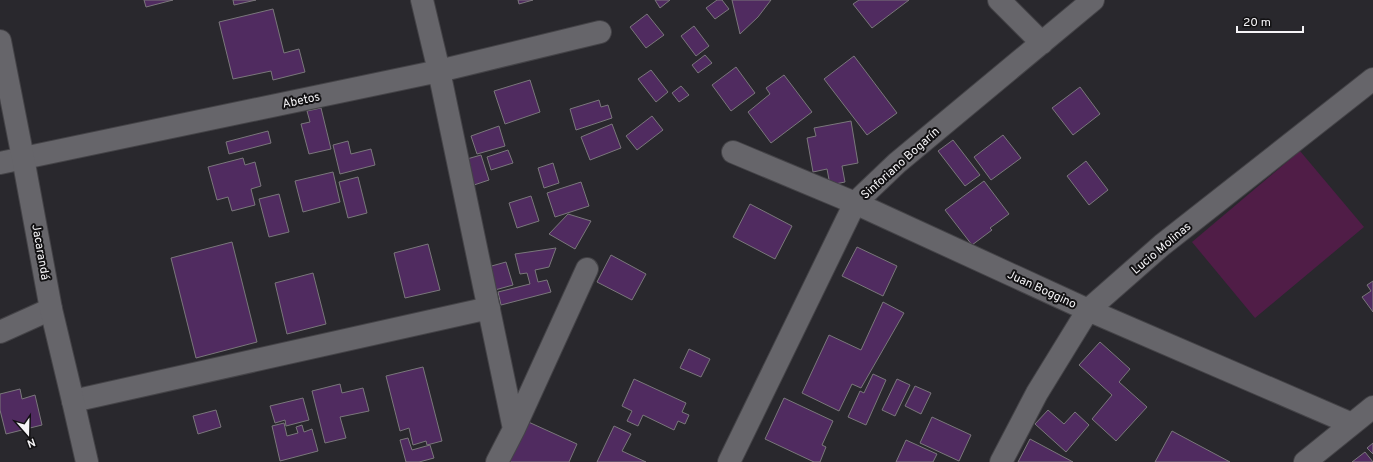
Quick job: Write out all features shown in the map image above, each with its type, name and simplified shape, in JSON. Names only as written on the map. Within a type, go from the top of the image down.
[{"type":"street","points":[[422,0],[439,71],[514,429]]},
{"type":"street","points":[[999,0],[1042,43]]},
{"type":"street","name":"Sinforiano Bogarín","points":[[729,462],[855,204],[897,162],[1093,0]]},
{"type":"street","name":"Abetos","points":[[0,163],[439,71],[600,32]]},
{"type":"street","name":"Jacarandá","points":[[0,41],[51,309],[74,401],[87,462]]},
{"type":"street","name":"Lucio Molinas","points":[[1001,462],[1037,393],[1088,310],[1162,245],[1373,79]]},
{"type":"street","name":"Juan Boggino","points":[[733,152],[855,204],[1088,310],[1352,424]]},
{"type":"street","points":[[497,462],[514,429],[587,269]]},
{"type":"street","points":[[74,401],[489,308]]},
{"type":"street","points":[[0,332],[51,309]]},
{"type":"street","points":[[1305,462],[1373,407]]},
{"type":"shaded area","points":[[1300,151],[1364,227],[1255,318],[1192,242]]},
{"type":"building","points":[[144,0],[173,0],[146,7]]},
{"type":"building","points":[[233,0],[256,0],[234,5]]},
{"type":"building","points":[[518,0],[533,0],[519,4]]},
{"type":"building","points":[[655,0],[670,0],[660,8]]},
{"type":"building","points":[[717,0],[722,0],[729,9],[715,19],[706,8]]},
{"type":"building","points":[[732,0],[771,0],[758,17],[740,34]]},
{"type":"building","points":[[859,0],[909,0],[872,28],[853,4]]},
{"type":"building","points":[[273,9],[284,53],[299,49],[305,72],[273,80],[271,71],[233,79],[219,22]]},
{"type":"building","points":[[647,14],[664,35],[646,48],[630,27]]},
{"type":"building","points":[[694,26],[709,46],[696,56],[681,36]]},
{"type":"building","points":[[705,55],[712,63],[698,73],[692,65]]},
{"type":"building","points":[[854,56],[897,113],[867,135],[824,79]]},
{"type":"building","points":[[736,67],[755,93],[731,111],[712,85]]},
{"type":"building","points":[[651,70],[668,92],[656,102],[638,79]]},
{"type":"building","points":[[784,75],[812,112],[771,143],[748,112],[770,94],[766,88]]},
{"type":"building","points":[[530,80],[540,112],[505,124],[494,91]]},
{"type":"building","points":[[681,86],[689,95],[679,102],[672,93]]},
{"type":"building","points":[[1080,87],[1100,114],[1073,135],[1052,108]]},
{"type":"building","points":[[599,100],[601,107],[608,105],[612,118],[576,130],[570,109]]},
{"type":"building","points":[[321,108],[331,149],[309,154],[301,124],[310,122],[307,111]]},
{"type":"building","points":[[652,116],[663,130],[637,150],[626,136]]},
{"type":"building","points":[[851,121],[858,163],[842,166],[845,182],[830,185],[827,169],[813,172],[807,138],[816,136],[814,128]]},
{"type":"building","points":[[612,124],[621,148],[590,160],[581,137]]},
{"type":"building","points":[[499,126],[505,146],[477,154],[471,136]]},
{"type":"building","points":[[268,131],[271,143],[229,154],[226,142]]},
{"type":"building","points":[[1003,135],[1021,158],[991,180],[974,157]]},
{"type":"building","points":[[953,140],[980,175],[965,186],[938,151]]},
{"type":"building","points":[[348,141],[351,154],[371,149],[375,165],[340,174],[333,145]]},
{"type":"building","points":[[508,150],[513,163],[491,170],[487,157]]},
{"type":"building","points":[[481,155],[489,180],[468,187],[460,161]]},
{"type":"building","points":[[243,158],[245,165],[255,162],[261,186],[251,189],[255,205],[232,211],[228,197],[217,200],[208,167]]},
{"type":"building","points":[[1086,161],[1108,190],[1089,205],[1067,176]]},
{"type":"building","points":[[553,163],[559,183],[544,188],[538,168]]},
{"type":"building","points":[[333,172],[340,202],[303,212],[295,181]]},
{"type":"building","points":[[358,177],[367,213],[348,218],[339,182]]},
{"type":"building","points":[[984,181],[1009,214],[990,228],[992,230],[972,245],[945,210]]},
{"type":"building","points":[[581,182],[589,206],[555,217],[547,193]]},
{"type":"building","points":[[279,194],[289,232],[269,237],[259,199]]},
{"type":"building","points":[[531,196],[539,221],[517,228],[509,203]]},
{"type":"building","points":[[750,204],[792,226],[775,259],[733,237]]},
{"type":"building","points":[[568,214],[591,221],[575,249],[549,234]]},
{"type":"building","points":[[232,242],[257,342],[196,358],[171,258]]},
{"type":"building","points":[[428,244],[440,290],[405,298],[394,253]]},
{"type":"building","points":[[857,247],[897,266],[883,296],[842,276]]},
{"type":"building","points":[[556,248],[549,267],[535,270],[538,282],[547,280],[551,292],[501,305],[498,292],[530,284],[527,273],[520,274],[515,254]]},
{"type":"building","points":[[611,255],[646,274],[632,300],[597,282]]},
{"type":"building","points":[[506,262],[513,285],[495,290],[488,267]]},
{"type":"building","points":[[313,273],[326,324],[287,334],[275,283]]},
{"type":"building","points":[[1373,281],[1373,312],[1362,297],[1371,291],[1367,285]]},
{"type":"building","points":[[883,302],[904,313],[861,388],[852,384],[839,411],[802,393],[829,335],[861,350]]},
{"type":"building","points":[[1100,342],[1130,369],[1119,382],[1147,407],[1116,441],[1092,419],[1112,395],[1079,365]]},
{"type":"building","points":[[689,349],[710,359],[701,377],[680,368]]},
{"type":"building","points":[[423,367],[442,441],[427,445],[426,441],[413,445],[409,428],[400,431],[386,376]]},
{"type":"building","points":[[873,374],[886,380],[866,425],[848,417],[860,391],[864,393]]},
{"type":"building","points":[[634,379],[686,403],[682,412],[689,415],[685,424],[678,421],[674,430],[643,415],[638,426],[627,421],[632,411],[622,406]]},
{"type":"building","points":[[897,379],[910,385],[895,416],[882,410]]},
{"type":"building","points":[[340,384],[342,393],[363,388],[369,411],[340,417],[346,438],[325,443],[312,391]]},
{"type":"building","points":[[915,386],[931,393],[921,414],[905,406]]},
{"type":"building","points":[[20,389],[22,399],[35,395],[42,425],[6,434],[0,410],[0,394]]},
{"type":"building","points":[[303,398],[309,420],[286,426],[285,420],[275,423],[270,406]]},
{"type":"building","points":[[784,398],[833,421],[822,445],[826,447],[820,462],[814,462],[765,439]]},
{"type":"building","points":[[216,410],[221,427],[198,434],[193,416]]},
{"type":"building","points":[[1048,410],[1064,424],[1075,412],[1089,425],[1066,452],[1035,424]]},
{"type":"building","points":[[932,417],[971,435],[959,461],[920,443]]},
{"type":"building","points":[[524,420],[577,444],[569,462],[506,462]]},
{"type":"building","points":[[284,423],[287,436],[298,433],[296,427],[302,425],[304,432],[312,429],[318,451],[280,461],[272,426]]},
{"type":"building","points":[[614,426],[631,434],[622,451],[646,462],[597,462]]},
{"type":"building","points":[[1172,431],[1230,462],[1155,462]]},
{"type":"building","points":[[408,438],[412,450],[430,445],[434,458],[419,462],[406,462],[400,440]]},
{"type":"building","points":[[1030,439],[1073,462],[1018,462]]},
{"type":"building","points":[[906,440],[937,454],[933,462],[896,462]]},
{"type":"building","points":[[1373,443],[1373,454],[1367,448]]},
{"type":"building","points":[[1365,452],[1373,462],[1352,462]]}]
